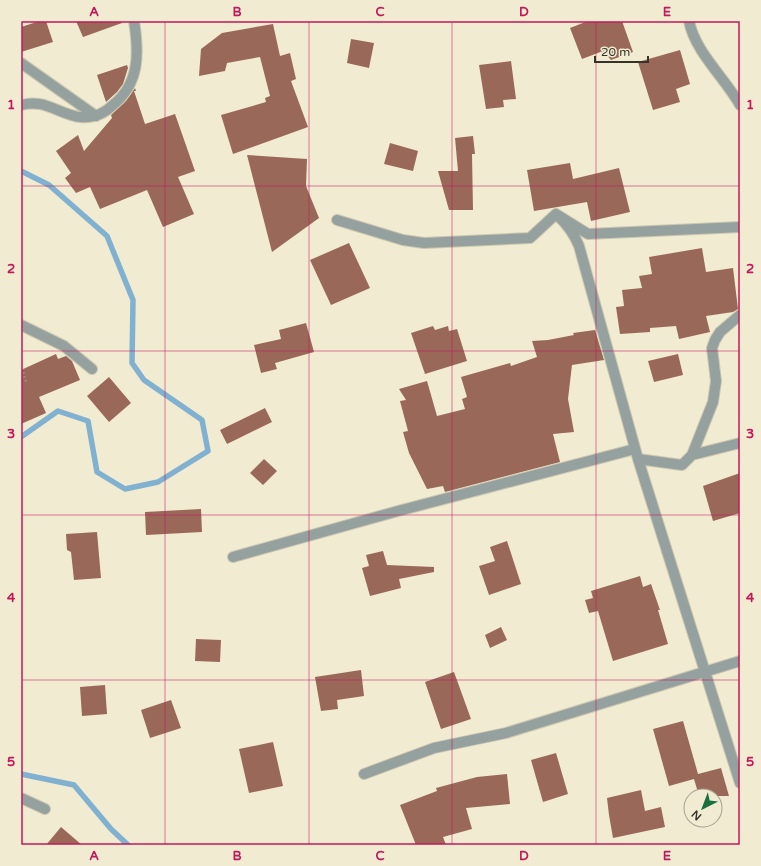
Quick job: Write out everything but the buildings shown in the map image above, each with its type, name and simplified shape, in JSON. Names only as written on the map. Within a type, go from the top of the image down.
[{"type":"street","points":[[21,105],[32,102],[78,117],[96,116],[110,108],[125,95],[132,81],[137,63],[137,40],[134,21]]},
{"type":"street","points":[[689,21],[691,29],[699,45],[740,105]]},
{"type":"street","points":[[21,63],[96,116]]},
{"type":"street","points":[[337,220],[403,240],[424,243],[530,238],[556,214]]},
{"type":"street","points":[[556,214],[588,234],[740,227]]},
{"type":"street","points":[[556,214],[574,234],[579,246],[636,454],[740,783]]},
{"type":"street","points":[[233,557],[398,511],[636,454],[682,465],[692,455],[713,402],[716,381],[712,348],[720,332],[740,315]]},
{"type":"street","points":[[21,325],[64,346],[92,369]]},
{"type":"street","points":[[692,455],[740,443]]},
{"type":"street","points":[[364,774],[434,748],[506,733],[740,661]]},
{"type":"street","points":[[21,798],[45,809]]},
{"type":"path","points":[[21,365],[26,382]]},
{"type":"waterway","points":[[21,171],[49,185],[107,236],[133,300],[132,363],[144,380],[202,420],[208,451],[158,482],[125,489],[97,472],[88,421],[58,411],[21,437]]},
{"type":"waterway","points":[[21,774],[74,785],[111,829],[128,845]]}]
